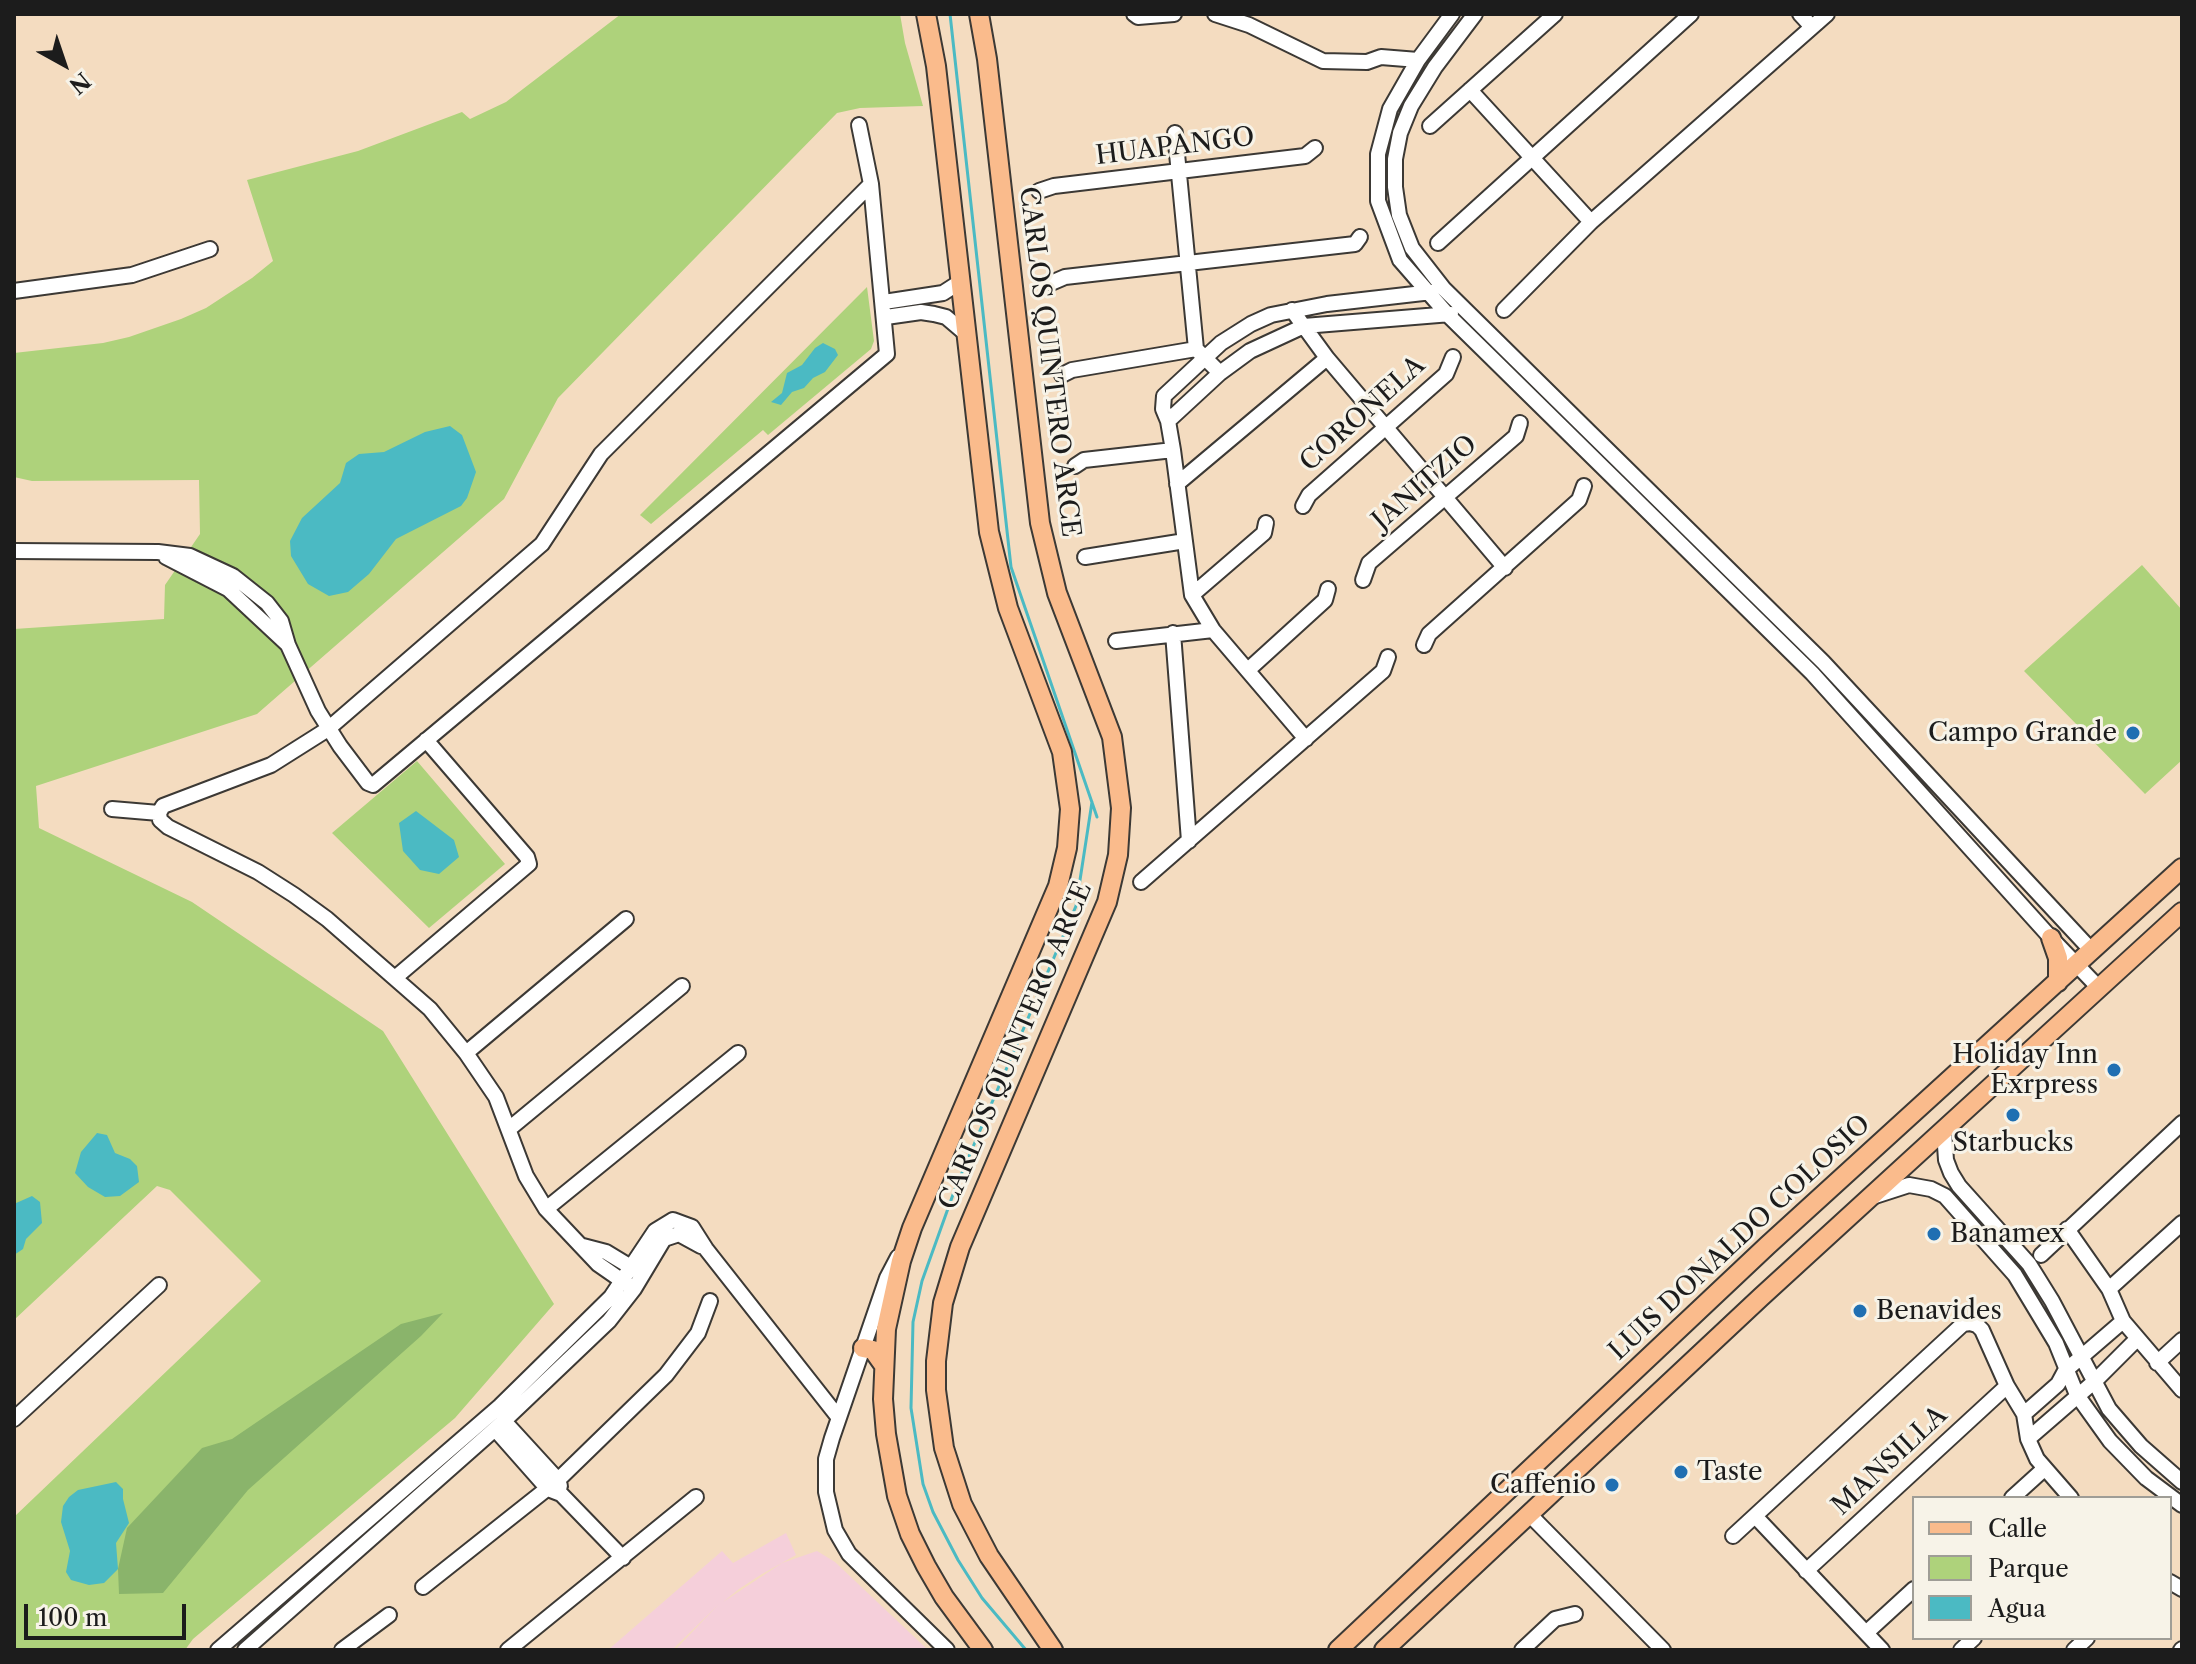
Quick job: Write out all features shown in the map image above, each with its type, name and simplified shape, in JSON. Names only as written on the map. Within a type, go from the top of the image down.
[{"type":"main road","name":"CARLOS QUINTERO ARCE","points":[[926,14],[936,66],[989,532],[1008,608],[1062,752],[1069,789],[1069,828],[1063,867],[1051,905],[912,1228],[892,1295],[883,1364],[886,1434],[903,1514],[921,1556],[944,1597],[983,1650]]},
{"type":"main road","name":"CARLOS QUINTERO ARCE","points":[[979,14],[987,59],[1040,523],[1057,593],[1112,737],[1121,808],[1118,855],[1107,902],[960,1247],[943,1303],[936,1361],[939,1419],[952,1477],[962,1504],[989,1556],[1053,1650]]},
{"type":"main road","name":"LUIS DONALDO COLOSIO","points":[[1338,1650],[1768,1245],[2182,868]]},
{"type":"main road","points":[[1386,1649],[1761,1297],[2182,912]]},
{"type":"main road","points":[[2051,938],[2058,958],[2058,982]]},
{"type":"main road","points":[[1761,1297],[1754,1272],[1768,1245]]},
{"type":"main road","points":[[863,1348],[873,1350],[883,1364]]},
{"type":"main road","points":[[1451,1542],[1466,1551],[1468,1573]]},
{"type":"street","points":[[1134,14],[1138,17],[1174,14]]},
{"type":"street","points":[[1215,14],[1249,25],[1323,61],[1367,62],[1381,57],[1418,60]]},
{"type":"street","points":[[1452,14],[1418,60],[1390,109],[1378,154],[1378,201],[1400,260],[1427,294],[1665,527],[1818,667],[1941,816],[2099,988]]},
{"type":"street","points":[[1475,14],[1435,67],[1411,106],[1400,133],[1395,159],[1399,215],[1412,248],[1444,289],[1675,515],[1818,667],[1955,803],[2092,951]]},
{"type":"street","points":[[1430,126],[1555,14]]},
{"type":"street","points":[[1438,243],[1691,14]]},
{"type":"street","points":[[1800,14],[1812,27]]},
{"type":"street","points":[[1504,310],[1591,222],[1827,14]]},
{"type":"street","points":[[1470,90],[1591,222]]},
{"type":"street","points":[[14,551],[158,552],[190,556],[243,583],[267,603],[281,621],[288,645],[328,729],[371,785],[886,356],[885,310],[871,184],[859,125]]},
{"type":"street","points":[[1175,133],[1201,354],[1220,373]]},
{"type":"street","name":"HUAPANGO","points":[[1039,191],[1054,186],[1305,156],[1315,148]]},
{"type":"street","points":[[629,1285],[598,1264],[546,1209],[526,1176],[496,1097],[466,1053],[430,1009],[396,977],[294,895],[258,872],[168,827],[160,820],[159,813],[163,806],[271,765],[328,729],[542,544],[606,447],[871,184]]},
{"type":"street","points":[[1051,283],[1065,277],[1355,244],[1360,237]]},
{"type":"street","points":[[14,291],[132,275],[210,249]]},
{"type":"street","points":[[885,310],[920,305],[960,282]]},
{"type":"street","points":[[1306,739],[1213,630],[1192,595],[1173,450],[1163,409],[1164,396],[1201,354],[1251,324],[1292,310],[1427,294],[1444,289]]},
{"type":"street","points":[[920,305],[946,317],[966,334]]},
{"type":"street","points":[[1168,421],[1220,373],[1275,337],[1304,326],[1448,315],[1463,307]]},
{"type":"street","points":[[1292,310],[1327,358],[1505,568]]},
{"type":"street","points":[[1062,375],[1072,370],[1201,354]]},
{"type":"street","name":"CORONELA","points":[[1303,506],[1309,495],[1446,374],[1453,357]]},
{"type":"street","points":[[1177,484],[1327,358]]},
{"type":"street","name":"JANITZIO","points":[[1363,580],[1369,563],[1516,436],[1520,423]]},
{"type":"street","points":[[1075,466],[1084,460],[1173,450]]},
{"type":"street","points":[[1424,645],[1429,634],[1579,500],[1584,486]]},
{"type":"street","points":[[1665,527],[1675,515]]},
{"type":"street","points":[[1192,595],[1264,533],[1266,523]]},
{"type":"street","points":[[1085,557],[1185,541]]},
{"type":"street","points":[[1248,670],[1325,600],[1328,589]]},
{"type":"street","points":[[1116,641],[1213,630]]},
{"type":"street","points":[[1173,633],[1189,841]]},
{"type":"street","points":[[1141,882],[1383,671],[1388,657]]},
{"type":"street","points":[[396,977],[529,864],[527,857],[426,740]]},
{"type":"street","points":[[1941,816],[1955,803]]},
{"type":"street","points":[[112,809],[159,813]]},
{"type":"street","points":[[466,1053],[626,919]]},
{"type":"street","points":[[509,1129],[682,986]]},
{"type":"street","points":[[546,1209],[738,1053]]},
{"type":"street","points":[[2015,1275],[2182,1123]]},
{"type":"street","points":[[1944,1131],[1946,1160],[1959,1186],[2035,1259],[2109,1409],[2141,1446],[2182,1482]]},
{"type":"street","points":[[1874,1196],[1909,1185],[1939,1191],[2015,1275],[2056,1343],[2077,1395],[2130,1463],[2181,1502]]},
{"type":"street","points":[[638,1271],[642,1248],[655,1231],[673,1220],[692,1227],[839,1418]]},
{"type":"street","points":[[2109,1289],[2182,1223]]},
{"type":"street","points":[[912,1228],[887,1278],[828,1448],[825,1481],[827,1503],[836,1531],[849,1554],[947,1650]]},
{"type":"street","points":[[2067,1229],[2109,1289],[2123,1321],[2182,1390]]},
{"type":"street","points":[[218,1650],[464,1447],[500,1425],[523,1394],[601,1308],[629,1285],[671,1235],[688,1237],[706,1249]]},
{"type":"street","points":[[582,1246],[606,1252],[638,1271]]},
{"type":"street","points":[[14,1419],[159,1285]]},
{"type":"street","points":[[423,1587],[556,1488],[684,1354],[698,1333],[710,1301]]},
{"type":"street","points":[[2024,1414],[2058,1384],[2065,1371],[2123,1321]]},
{"type":"street","points":[[1733,1536],[1963,1324],[1977,1325],[1982,1330],[2007,1386],[2024,1414],[2028,1439],[2044,1469],[2069,1496]]},
{"type":"street","points":[[2028,1439],[2095,1381],[2137,1339]]},
{"type":"street","points":[[2157,1363],[2182,1340]]},
{"type":"street","name":"MANSILLA","points":[[1806,1571],[2007,1386]]},
{"type":"street","points":[[245,1650],[523,1394]]},
{"type":"street","points":[[500,1425],[623,1558]]},
{"type":"street","points":[[2014,1496],[2044,1469]]},
{"type":"street","points":[[508,1650],[696,1497]]},
{"type":"street","points":[[1530,1515],[1663,1650]]},
{"type":"street","points":[[1755,1516],[1882,1650]]},
{"type":"street","points":[[1866,1633],[1912,1591]]},
{"type":"street","points":[[1522,1650],[1555,1619],[1575,1614]]},
{"type":"street","points":[[342,1650],[389,1615]]},
{"type":"shaded area","points":[[786,1533],[796,1555],[762,1574],[723,1602],[782,1563],[817,1551],[835,1562],[928,1650],[675,1650],[719,1604],[672,1650],[608,1650],[722,1551],[733,1563]]},
{"type":"green space","points":[[621,14],[900,14],[923,106],[860,108],[837,113],[558,398],[504,499],[257,714],[36,786],[39,828],[192,902],[383,1031],[554,1304],[455,1418],[193,1639],[185,1650],[14,1650],[14,1517],[261,1281],[170,1190],[157,1186],[14,1320],[14,629],[164,619],[165,585],[200,534],[199,480],[32,481],[14,477],[14,353],[129,337],[206,308],[273,261],[247,180],[358,151],[462,112],[470,119],[506,102]]},
{"type":"green space","points":[[867,287],[874,341],[871,349],[768,435],[763,430],[651,524],[640,515]]},
{"type":"green space","name":"Campo Grande","points":[[2142,565],[2182,610],[2182,760],[2145,794],[2024,671]]},
{"type":"green space","points":[[417,761],[505,864],[429,928],[332,833]]},
{"type":"green space","points":[[443,1313],[248,1490],[163,1593],[119,1594],[118,1569],[127,1528],[202,1448],[232,1439],[401,1324]]},
{"type":"water","points":[[823,343],[835,349],[838,355],[825,372],[813,378],[804,388],[792,392],[781,405],[771,402],[782,393],[787,373],[802,365]]},
{"type":"water","points":[[450,426],[462,435],[476,472],[461,506],[396,539],[369,574],[348,592],[329,596],[308,584],[291,556],[290,541],[302,518],[340,483],[346,463],[359,454],[384,452],[425,432]]},
{"type":"water","points":[[416,811],[454,840],[459,857],[439,874],[420,870],[403,851],[399,823]]},
{"type":"water","points":[[97,1133],[107,1135],[115,1153],[130,1159],[137,1166],[139,1182],[120,1196],[105,1197],[88,1187],[75,1173],[81,1152]]},
{"type":"water","points":[[32,1196],[40,1202],[42,1223],[26,1239],[23,1249],[14,1255],[14,1204]]},
{"type":"water","points":[[116,1482],[123,1489],[129,1523],[116,1543],[118,1569],[104,1583],[89,1585],[71,1580],[66,1572],[70,1551],[61,1522],[63,1506],[78,1490]]},
{"type":"waterway","points":[[950,14],[1011,567],[1097,817]]},
{"type":"waterway","points":[[1026,1650],[982,1598],[958,1560],[933,1512],[923,1484],[911,1408],[913,1322],[922,1281],[955,1189],[1076,906],[1092,802]]},
{"type":"place","name":"Campo Grande","points":[[2133,733]]},
{"type":"place","name":"Holiday Inn Exrpress","points":[[2114,1070]]},
{"type":"place","name":"Starbucks","points":[[2013,1115]]},
{"type":"place","name":"Banamex","points":[[1934,1234]]},
{"type":"place","name":"Benavides","points":[[1860,1311]]},
{"type":"place","name":"Taste","points":[[1681,1472]]},
{"type":"place","name":"Caffenio","points":[[1612,1485]]}]
